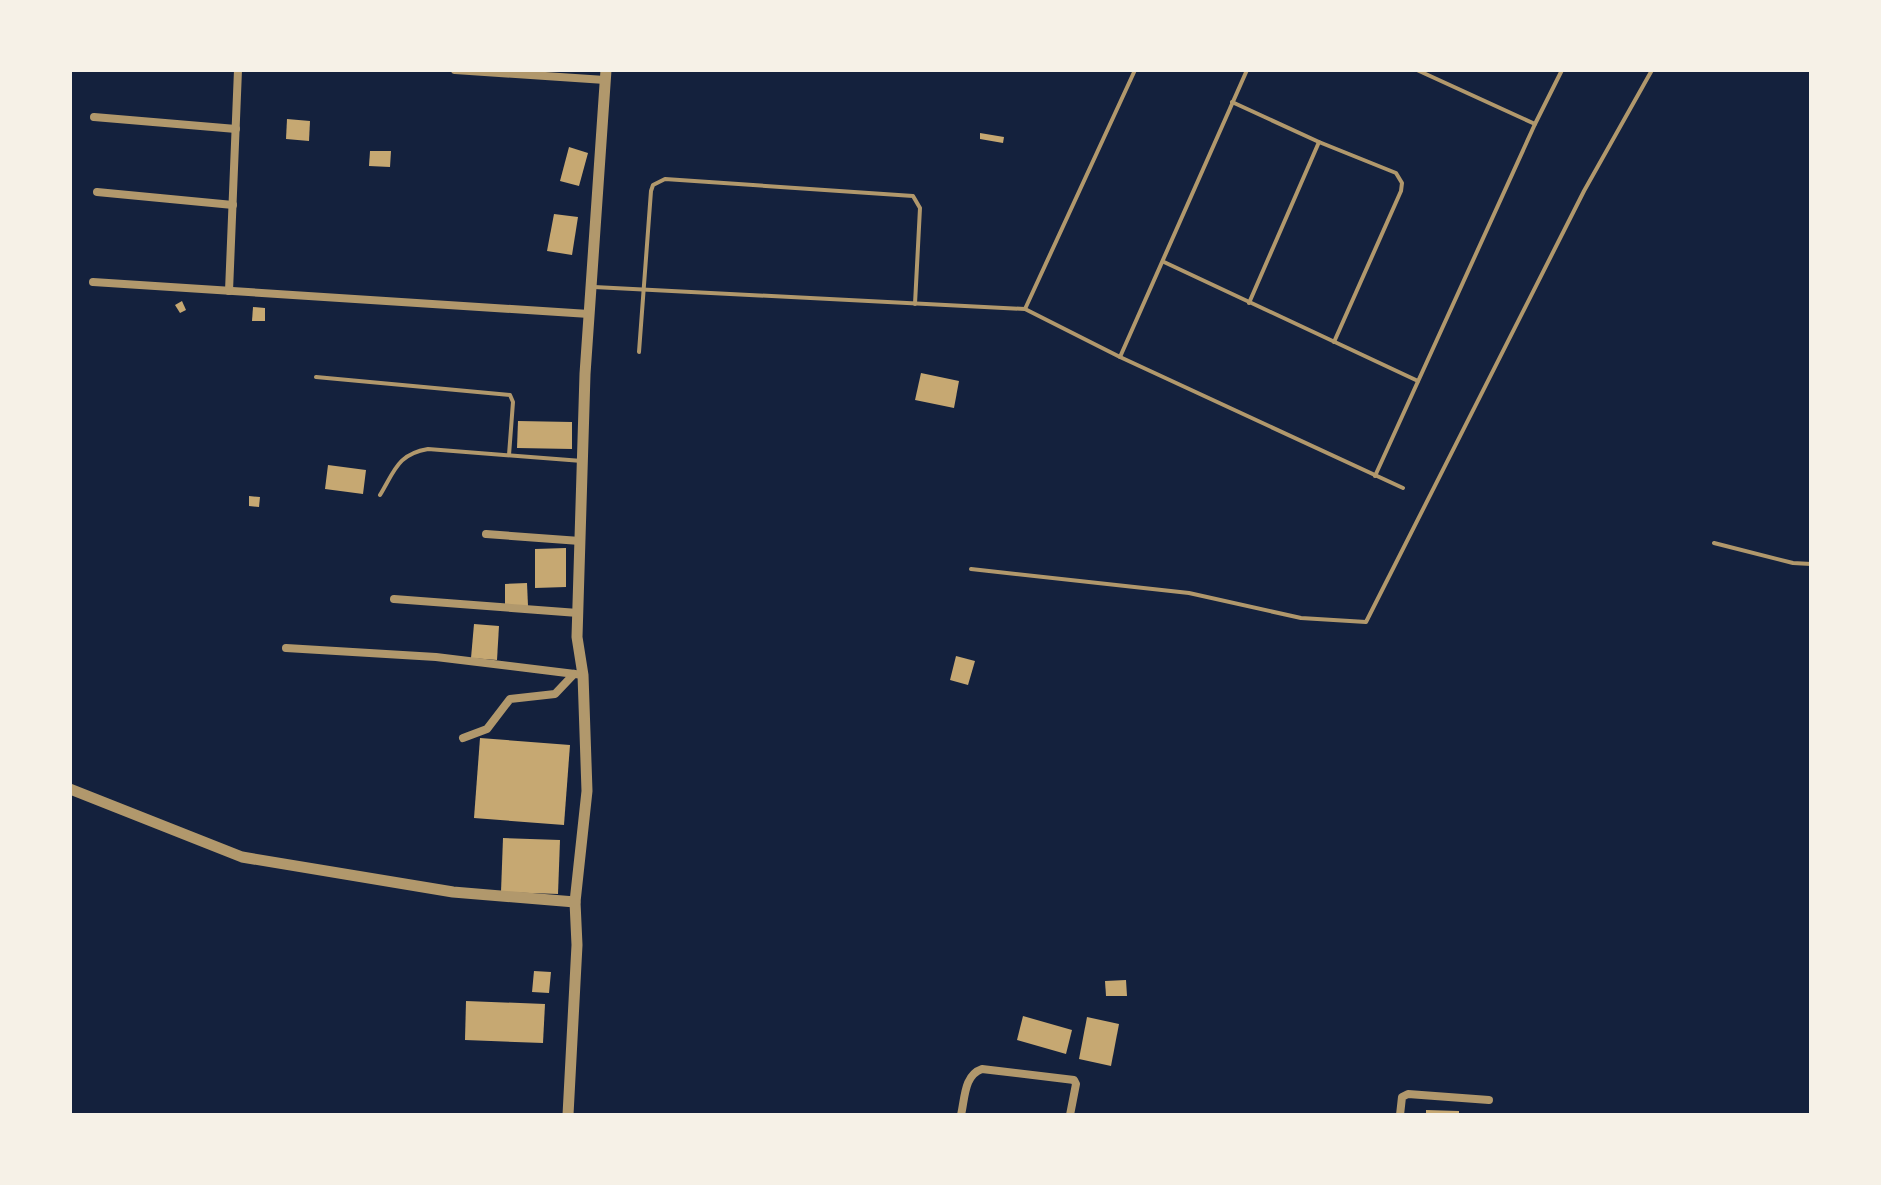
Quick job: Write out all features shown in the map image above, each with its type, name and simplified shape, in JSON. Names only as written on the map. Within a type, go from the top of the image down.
[{"type":"street","points":[[229,291],[238,70]]},
{"type":"street","points":[[455,70],[606,75],[589,314],[580,541],[578,675],[587,791],[575,902],[577,945],[568,1115]]},
{"type":"street","points":[[94,117],[236,129]]},
{"type":"street","points":[[97,192],[233,205]]},
{"type":"street","points":[[93,282],[589,314]]},
{"type":"street","points":[[486,534],[580,541]]},
{"type":"street","points":[[394,599],[578,613]]},
{"type":"street","points":[[286,648],[436,657],[578,675]]},
{"type":"street","points":[[463,738],[487,729],[510,699],[555,694],[578,675]]},
{"type":"street","points":[[70,789],[242,857],[453,892],[575,902]]},
{"type":"street","points":[[961,1115],[969,1078],[982,1069],[1074,1080],[1076,1084],[1070,1115]]},
{"type":"street","points":[[1400,1115],[1402,1097],[1408,1094],[1489,1100]]},
{"type":"lane","points":[[1025,309],[1135,70]]},
{"type":"lane","points":[[1120,357],[1247,70]]},
{"type":"lane","points":[[1417,70],[1535,124]]},
{"type":"lane","points":[[1375,476],[1562,70]]},
{"type":"lane","points":[[971,569],[1189,593],[1301,618],[1366,622],[1584,191],[1652,70]]},
{"type":"lane","points":[[1232,102],[1396,173],[1402,183],[1334,342]]},
{"type":"lane","points":[[1249,303],[1319,142]]},
{"type":"lane","points":[[639,352],[651,191],[653,185],[665,179],[913,196],[920,208],[915,304]]},
{"type":"lane","points":[[1164,262],[1418,381]]},
{"type":"lane","points":[[591,287],[1025,309],[1120,357],[1403,488]]},
{"type":"lane","points":[[316,377],[510,395],[513,402],[509,455]]},
{"type":"lane","points":[[380,495],[401,459],[411,451],[428,449],[583,461]]},
{"type":"lane","points":[[1714,543],[1793,563],[1811,564]]},
{"type":"building","points":[[287,119],[310,121],[309,141],[286,139]]},
{"type":"building","points":[[980,133],[1004,137],[1003,143],[980,139]]},
{"type":"building","points":[[569,147],[588,153],[579,186],[560,181]]},
{"type":"building","points":[[370,151],[391,151],[390,167],[369,166]]},
{"type":"building","points":[[554,214],[578,217],[572,255],[547,251]]},
{"type":"building","points":[[182,301],[186,310],[180,313],[175,305]]},
{"type":"building","points":[[253,307],[265,308],[265,321],[252,321]]},
{"type":"building","points":[[921,373],[959,381],[954,408],[915,400]]},
{"type":"building","points":[[518,421],[572,422],[572,449],[517,448]]},
{"type":"building","points":[[328,465],[366,470],[363,494],[325,489]]},
{"type":"building","points":[[249,496],[260,497],[259,507],[249,506]]},
{"type":"building","points":[[566,548],[566,587],[535,588],[535,549]]},
{"type":"building","points":[[527,583],[528,606],[505,606],[505,584]]},
{"type":"building","points":[[474,624],[499,626],[497,660],[471,658]]},
{"type":"building","points":[[956,656],[975,661],[968,685],[950,680]]},
{"type":"building","points":[[480,738],[570,745],[564,825],[474,818]]},
{"type":"building","points":[[503,838],[560,840],[558,894],[501,892]]},
{"type":"building","points":[[534,971],[551,972],[549,993],[532,992]]},
{"type":"building","points":[[1126,980],[1127,996],[1106,996],[1105,981]]},
{"type":"building","points":[[466,1001],[545,1004],[543,1043],[465,1040]]},
{"type":"building","points":[[1023,1016],[1072,1030],[1066,1054],[1017,1040]]},
{"type":"building","points":[[1087,1017],[1119,1024],[1111,1066],[1079,1059]]},
{"type":"building","points":[[1426,1110],[1459,1111],[1459,1115],[1426,1115]]}]
